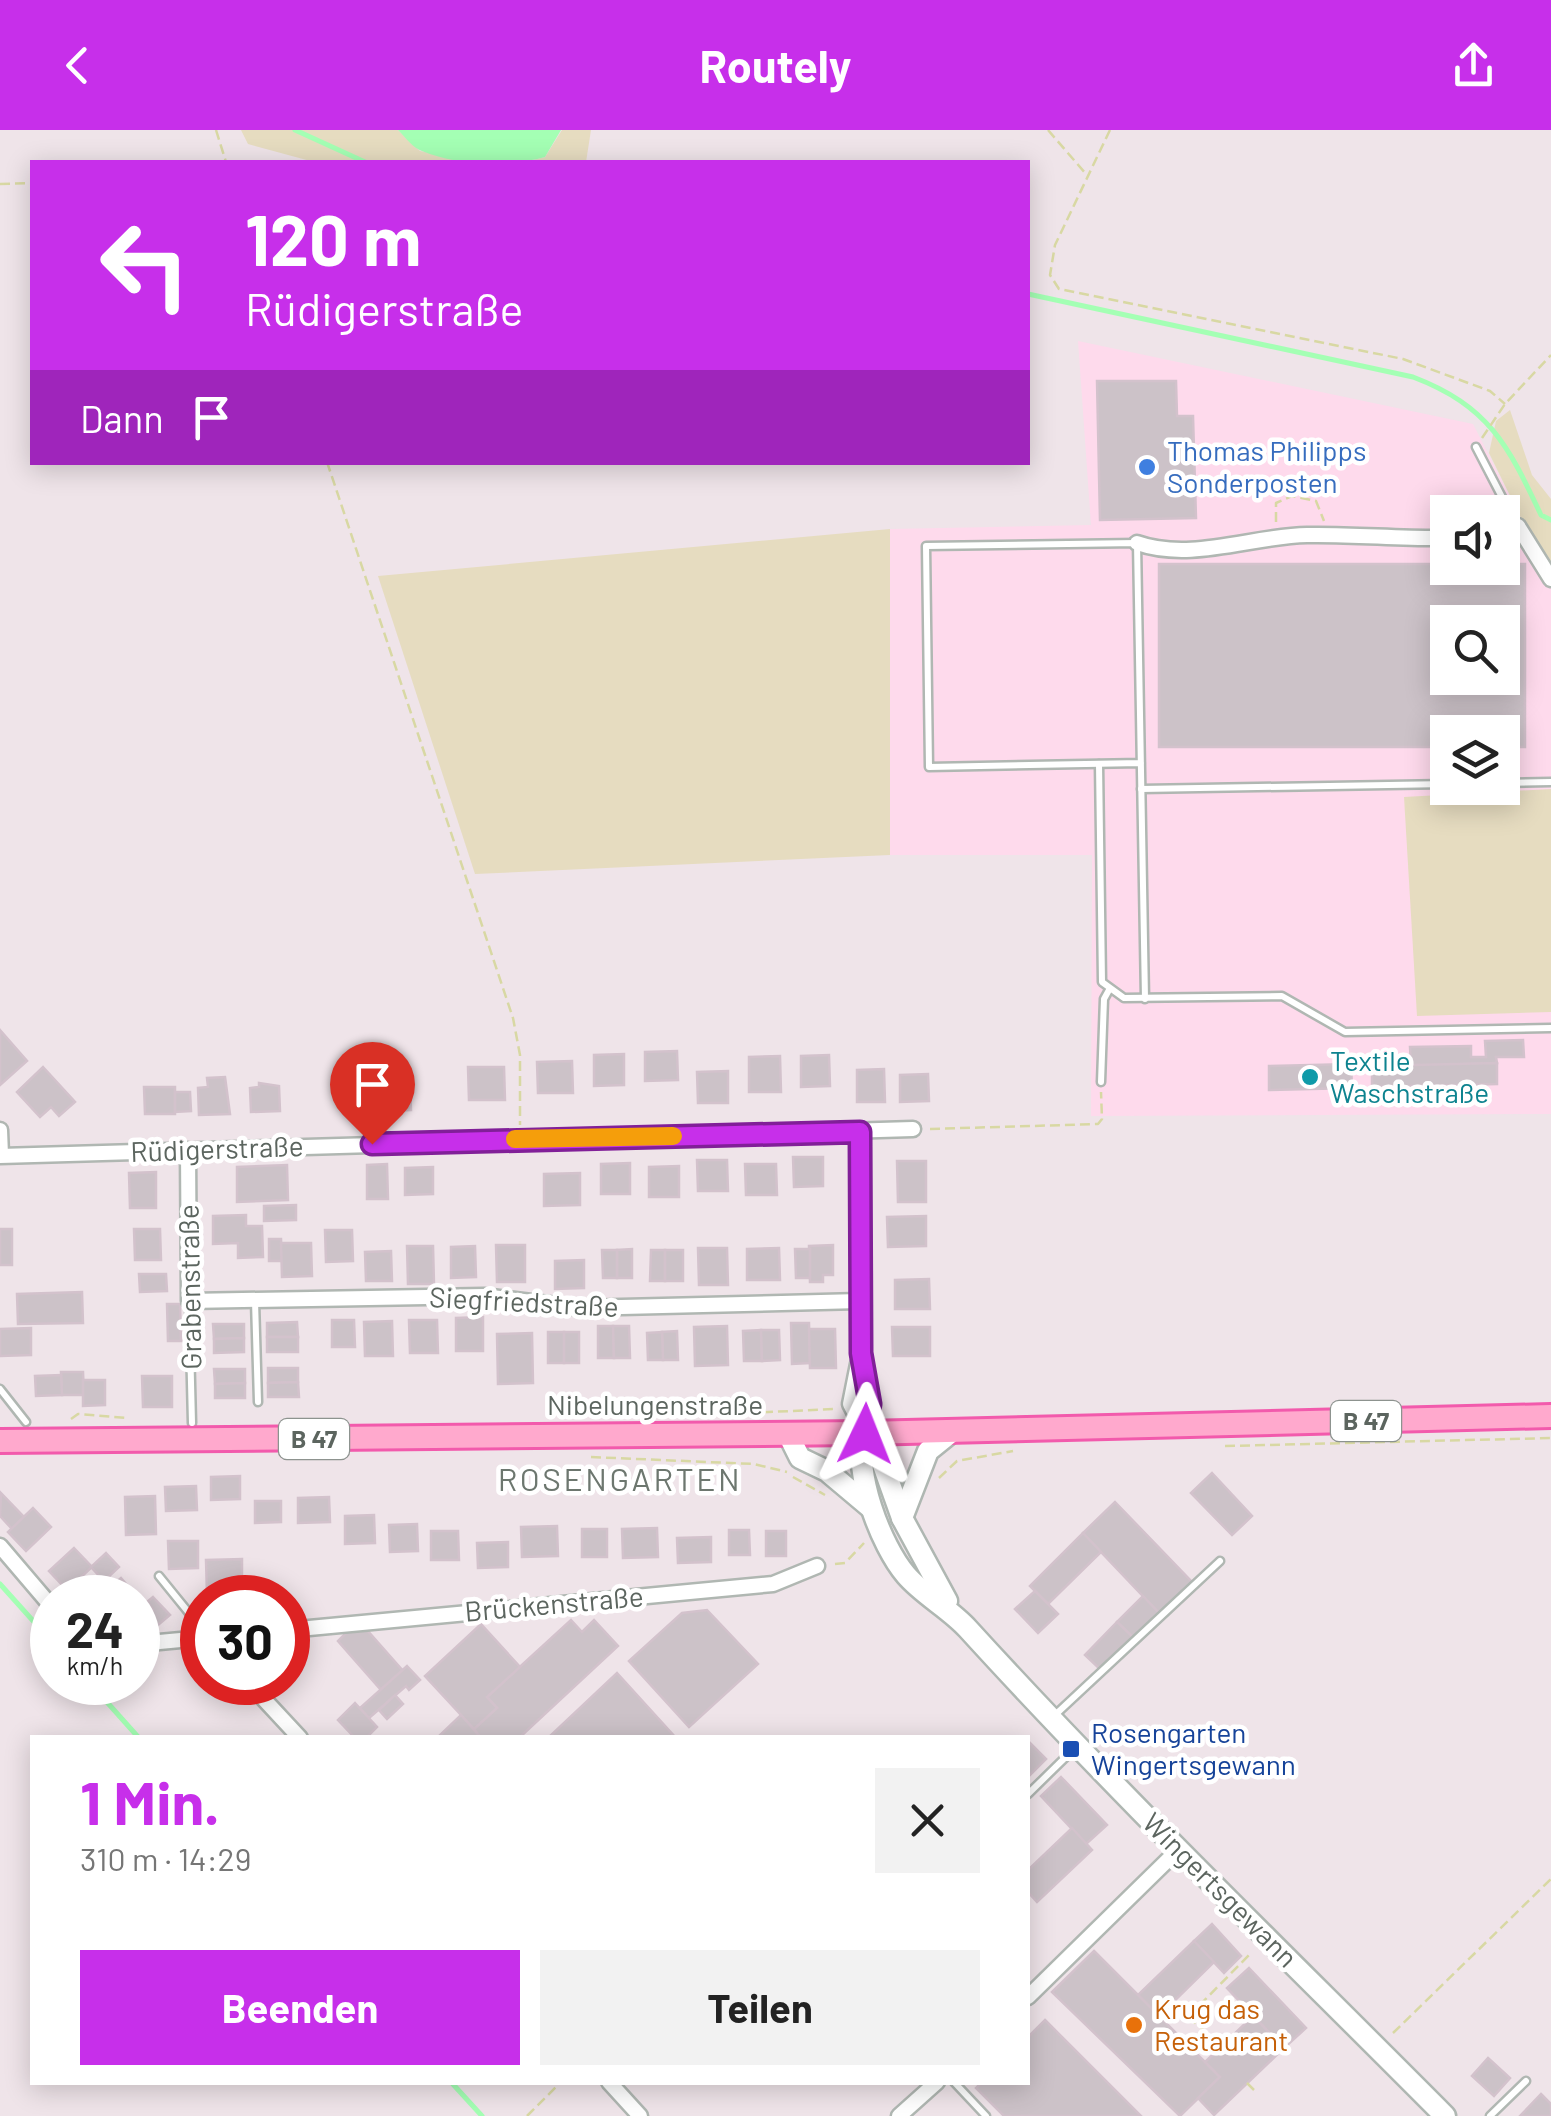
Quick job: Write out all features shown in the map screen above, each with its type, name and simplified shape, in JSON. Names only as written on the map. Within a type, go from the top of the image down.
[{"type":"main road","name":"Nibelungenstraße","points":[[0,1441],[865,1434],[1551,1416]]},
{"type":"main road","points":[[902,1518],[928,1452],[954,1430]]},
{"type":"main road","points":[[788,1434],[800,1458],[828,1471],[871,1508]]},
{"type":"main road","name":"Wingertsgewann","points":[[865,1434],[862,1464],[871,1508],[905,1574],[957,1617],[1050,1719],[1445,2116]]},
{"type":"main road","name":"Wingertsgewann","points":[[865,1434],[878,1448],[902,1518],[957,1617]]},
{"type":"street","points":[[1520,529],[1551,580]]},
{"type":"street","points":[[1137,543],[1152,548],[1226,546],[1275,538],[1430,538]]},
{"type":"street","name":"Rüdigerstraße","points":[[1,1156],[913,1129]]},
{"type":"street","points":[[0,1130],[1,1156]]},
{"type":"street","points":[[860,1132],[861,1353],[870,1404],[865,1434]]},
{"type":"street","name":"Grabenstraße","points":[[188,1150],[189,1301]]},
{"type":"street","name":"Siegfriedstraße","points":[[189,1301],[484,1296],[581,1308],[860,1301]]},
{"type":"street","points":[[861,1353],[850,1404],[865,1434]]},
{"type":"street","points":[[0,1546],[30,1581]]},
{"type":"street","name":"Brückenstraße","points":[[310,1628],[772,1584],[817,1566]]},
{"type":"street","points":[[269,1705],[297,1735]]},
{"type":"street","points":[[1030,1995],[1179,1849]]},
{"type":"street","points":[[612,2085],[640,2116]]},
{"type":"street","points":[[898,2116],[934,2085]]},
{"type":"lane","points":[[1476,447],[1502,495]]},
{"type":"lane","points":[[1141,763],[929,767],[926,546],[1137,543],[1146,998]]},
{"type":"lane","points":[[1099,764],[1102,982],[1109,990],[1124,998],[1282,996],[1345,1032],[1551,1028]]},
{"type":"lane","points":[[1520,783],[1551,782]]},
{"type":"lane","points":[[1142,789],[1430,784]]},
{"type":"lane","points":[[1101,1082],[1104,999],[1109,990]]},
{"type":"lane","points":[[256,1300],[258,1402]]},
{"type":"lane","name":"Grabenstraße","points":[[189,1301],[192,1423]]},
{"type":"lane","points":[[0,1389],[26,1422]]},
{"type":"lane","points":[[1050,1719],[1220,1561]]},
{"type":"lane","points":[[160,1577],[180,1601]]},
{"type":"lane","points":[[1030,1792],[1077,1746]]},
{"type":"lane","points":[[1490,2116],[1526,2081]]},
{"type":"lane","points":[[957,2085],[986,2116]]},
{"type":"path","points":[[216,130],[225,160]]},
{"type":"path","points":[[1048,130],[1087,176]]},
{"type":"path","points":[[1110,130],[1055,245],[1050,275],[1059,288],[1404,359],[1490,391],[1505,404]]},
{"type":"path","points":[[0,184],[30,182]]},
{"type":"path","points":[[1486,432],[1505,404],[1551,355]]},
{"type":"path","points":[[328,465],[513,1018],[520,1055],[520,1138]]},
{"type":"path","points":[[1275,538],[1276,502],[1292,496],[1316,500],[1330,536]]},
{"type":"path","points":[[913,1129],[1098,1124],[1102,1119],[1101,1082]]},
{"type":"path","points":[[742,1413],[832,1411],[839,1404],[850,1404]]},
{"type":"path","points":[[64,1423],[78,1414],[111,1414],[140,1422]]},
{"type":"path","points":[[1216,1446],[1551,1438]]},
{"type":"path","points":[[817,1566],[844,1563],[874,1532]]},
{"type":"path","points":[[1378,2048],[1551,1879]]},
{"type":"path","points":[[1190,2016],[1246,1960],[1264,1934]]},
{"type":"path","points":[[1175,2009],[1190,2016],[1216,2051]]},
{"type":"path","points":[[1248,2083],[1254,2090]]},
{"type":"path","points":[[527,2116],[558,2085]]},
{"type":"shaded area","points":[[241,130],[398,130],[420,151],[470,160],[307,160],[248,144]]},
{"type":"shaded area","points":[[398,130],[561,130],[545,157],[531,160],[457,160],[415,147]]},
{"type":"shaded area","points":[[562,130],[591,130],[586,160],[533,160],[545,157]]},
{"type":"shaded area","points":[[1078,341],[1473,424],[1509,495],[1430,495],[1430,585],[1520,585],[1520,516],[1551,562],[1551,1114],[1091,1116],[1092,855],[890,855],[890,529],[1091,525]]},
{"type":"shaded area","points":[[1510,410],[1532,475],[1551,499],[1551,562],[1520,516],[1520,495],[1510,495],[1489,453],[1496,421]]},
{"type":"shaded area","points":[[890,529],[890,855],[475,874],[378,576]]},
{"type":"shaded area","points":[[1551,789],[1551,1012],[1417,1016],[1404,797],[1430,796],[1430,805],[1520,805],[1520,791]]},
{"type":"building","name":"Thomas Philipps Sonderposten","points":[[1097,381],[1176,381],[1177,416],[1193,416],[1196,518],[1100,520]]},
{"type":"building","points":[[1159,564],[1430,564],[1430,585],[1520,585],[1520,564],[1525,564],[1525,747],[1520,747],[1520,715],[1430,715],[1430,747],[1159,747]]},
{"type":"building","points":[[0,1030],[27,1061],[0,1085]]},
{"type":"building","points":[[1523,1040],[1524,1057],[1496,1057],[1497,1063],[1411,1066],[1410,1047],[1471,1046],[1471,1057],[1486,1057],[1485,1041]]},
{"type":"building","points":[[677,1051],[678,1080],[645,1081],[645,1052]]},
{"type":"building","points":[[624,1054],[624,1085],[594,1086],[594,1055]]},
{"type":"building","points":[[829,1055],[830,1086],[801,1087],[801,1056]]},
{"type":"building","points":[[780,1056],[781,1092],[749,1092],[749,1057]]},
{"type":"building","points":[[572,1061],[573,1093],[538,1093],[537,1062]]},
{"type":"building","points":[[1497,1063],[1497,1084],[1372,1087],[1372,1066]]},
{"type":"building","name":"Textile Waschstraße","points":[[1351,1064],[1352,1088],[1269,1090],[1269,1066]]},
{"type":"building","points":[[43,1067],[75,1102],[59,1116],[51,1107],[40,1117],[17,1092]]},
{"type":"building","points":[[468,1067],[504,1067],[505,1100],[469,1100]]},
{"type":"building","points":[[884,1069],[885,1102],[857,1102],[857,1070]]},
{"type":"building","points":[[728,1071],[728,1103],[698,1103],[697,1072]]},
{"type":"building","points":[[928,1074],[929,1101],[900,1102],[900,1075]]},
{"type":"building","points":[[225,1077],[230,1114],[199,1115],[198,1088],[208,1087],[207,1078]]},
{"type":"building","points":[[259,1083],[279,1086],[280,1111],[251,1112],[250,1088],[259,1087]]},
{"type":"building","points":[[410,1083],[411,1110],[387,1111],[386,1084]]},
{"type":"building","points":[[144,1087],[175,1087],[175,1114],[145,1114]]},
{"type":"building","points":[[175,1092],[190,1092],[191,1111],[175,1112]]},
{"type":"building","points":[[793,1157],[823,1157],[823,1186],[794,1187]]},
{"type":"building","points":[[697,1160],[727,1160],[728,1191],[698,1191]]},
{"type":"building","points":[[897,1161],[926,1161],[926,1202],[898,1202]]},
{"type":"building","points":[[630,1163],[630,1194],[601,1194],[601,1164]]},
{"type":"building","points":[[387,1164],[388,1199],[367,1199],[367,1165]]},
{"type":"building","points":[[745,1164],[776,1164],[777,1195],[746,1195]]},
{"type":"building","points":[[287,1165],[288,1200],[237,1202],[237,1167]]},
{"type":"building","points":[[679,1166],[679,1197],[649,1197],[649,1167]]},
{"type":"building","points":[[433,1167],[433,1194],[405,1195],[405,1168]]},
{"type":"building","points":[[156,1172],[156,1208],[130,1208],[129,1173]]},
{"type":"building","points":[[580,1173],[580,1205],[544,1206],[544,1174]]},
{"type":"building","points":[[296,1205],[296,1220],[264,1221],[264,1206]]},
{"type":"building","points":[[246,1215],[246,1226],[262,1226],[263,1257],[238,1258],[238,1243],[213,1244],[213,1216]]},
{"type":"building","points":[[926,1216],[926,1246],[888,1247],[887,1217]]},
{"type":"building","points":[[0,1229],[12,1229],[12,1265],[0,1265]]},
{"type":"building","points":[[134,1229],[160,1229],[161,1260],[135,1260]]},
{"type":"building","points":[[325,1230],[352,1230],[353,1261],[326,1262]]},
{"type":"building","points":[[269,1239],[281,1239],[282,1261],[269,1261]]},
{"type":"building","points":[[281,1243],[311,1243],[312,1276],[282,1277]]},
{"type":"building","points":[[496,1245],[525,1245],[525,1282],[497,1282]]},
{"type":"building","points":[[833,1245],[833,1275],[823,1275],[823,1282],[810,1282],[809,1246]]},
{"type":"building","points":[[407,1246],[433,1246],[434,1284],[408,1284]]},
{"type":"building","points":[[475,1246],[476,1277],[451,1278],[451,1247]]},
{"type":"building","points":[[698,1248],[727,1248],[728,1285],[699,1285]]},
{"type":"building","points":[[779,1248],[780,1280],[747,1280],[747,1249]]},
{"type":"building","points":[[632,1249],[632,1278],[617,1278],[617,1250]]},
{"type":"building","points":[[795,1249],[810,1249],[810,1278],[796,1278]]},
{"type":"building","points":[[602,1250],[617,1250],[617,1278],[603,1278]]},
{"type":"building","points":[[651,1250],[665,1250],[665,1281],[650,1281]]},
{"type":"building","points":[[665,1250],[683,1250],[683,1281],[665,1281]]},
{"type":"building","points":[[391,1251],[392,1281],[366,1281],[365,1252]]},
{"type":"building","points":[[584,1260],[584,1288],[555,1289],[555,1261]]},
{"type":"building","points":[[139,1274],[166,1274],[167,1291],[140,1292]]},
{"type":"building","points":[[929,1279],[930,1309],[895,1309],[895,1280]]},
{"type":"building","points":[[82,1292],[83,1323],[18,1324],[17,1294]]},
{"type":"building","points":[[167,1304],[180,1304],[181,1341],[168,1341]]},
{"type":"building","points":[[483,1317],[483,1351],[456,1351],[456,1318]]},
{"type":"building","points":[[332,1320],[354,1320],[355,1347],[332,1347]]},
{"type":"building","points":[[409,1320],[437,1320],[438,1353],[410,1353]]},
{"type":"building","points":[[392,1321],[393,1356],[365,1356],[364,1322]]},
{"type":"building","points":[[297,1322],[298,1337],[267,1337],[267,1323]]},
{"type":"building","points":[[791,1323],[809,1323],[810,1363],[792,1364]]},
{"type":"building","points":[[213,1324],[244,1324],[244,1338],[214,1339]]},
{"type":"building","points":[[598,1326],[613,1326],[614,1358],[598,1358]]},
{"type":"building","points":[[613,1326],[629,1326],[630,1358],[614,1358]]},
{"type":"building","points":[[727,1326],[728,1365],[695,1366],[694,1327]]},
{"type":"building","points":[[892,1327],[930,1327],[930,1356],[893,1356]]},
{"type":"building","points":[[31,1328],[31,1355],[0,1356],[0,1329]]},
{"type":"building","points":[[809,1329],[835,1329],[836,1368],[810,1368]]},
{"type":"building","points":[[761,1330],[762,1361],[744,1361],[743,1331]]},
{"type":"building","points":[[761,1330],[779,1330],[780,1360],[762,1361]]},
{"type":"building","points":[[677,1331],[678,1360],[663,1360],[662,1332]]},
{"type":"building","points":[[548,1332],[564,1332],[564,1363],[548,1363]]},
{"type":"building","points":[[564,1332],[579,1332],[579,1363],[564,1363]]},
{"type":"building","points":[[662,1332],[663,1360],[648,1360],[647,1333]]},
{"type":"building","points":[[532,1333],[533,1383],[498,1384],[497,1334]]},
{"type":"building","points":[[267,1337],[298,1337],[298,1352],[267,1352]]},
{"type":"building","points":[[244,1338],[244,1352],[214,1353],[214,1339]]},
{"type":"building","points":[[268,1368],[298,1368],[298,1382],[268,1383]]},
{"type":"building","points":[[214,1369],[245,1369],[245,1383],[215,1384]]},
{"type":"building","points":[[61,1372],[83,1372],[84,1395],[62,1395]]},
{"type":"building","points":[[61,1375],[62,1395],[36,1396],[35,1376]]},
{"type":"building","points":[[142,1376],[172,1376],[172,1407],[143,1407]]},
{"type":"building","points":[[83,1380],[105,1380],[105,1405],[83,1406]]},
{"type":"building","points":[[298,1382],[299,1397],[268,1397],[268,1383]]},
{"type":"building","points":[[245,1383],[245,1398],[215,1398],[215,1384]]},
{"type":"building","points":[[1212,1473],[1252,1516],[1232,1535],[1191,1493]]},
{"type":"building","points":[[240,1476],[240,1499],[211,1500],[211,1477]]},
{"type":"building","points":[[196,1486],[197,1510],[166,1511],[165,1487]]},
{"type":"building","points":[[1,1493],[24,1517],[12,1529],[0,1516]]},
{"type":"building","points":[[155,1496],[156,1534],[126,1535],[125,1497]]},
{"type":"building","points":[[329,1497],[330,1522],[298,1523],[298,1498]]},
{"type":"building","points":[[255,1501],[281,1501],[281,1522],[255,1523]]},
{"type":"building","points":[[1115,1502],[1192,1582],[1159,1613],[1083,1533]]},
{"type":"building","points":[[33,1508],[51,1527],[26,1551],[8,1532]]},
{"type":"building","points":[[374,1515],[375,1543],[345,1544],[345,1516]]},
{"type":"building","points":[[417,1524],[418,1551],[390,1552],[389,1525]]},
{"type":"building","points":[[557,1526],[558,1556],[522,1557],[521,1527]]},
{"type":"building","points":[[657,1528],[658,1557],[623,1558],[622,1529]]},
{"type":"building","points":[[582,1529],[607,1529],[607,1557],[582,1557]]},
{"type":"building","points":[[729,1530],[749,1530],[750,1555],[729,1555]]},
{"type":"building","points":[[431,1531],[458,1531],[459,1560],[431,1560]]},
{"type":"building","points":[[766,1531],[786,1531],[786,1556],[766,1556]]},
{"type":"building","points":[[1083,1533],[1101,1552],[1048,1604],[1030,1586]]},
{"type":"building","points":[[711,1537],[711,1562],[678,1563],[677,1538]]},
{"type":"building","points":[[168,1541],[198,1541],[198,1568],[169,1569]]},
{"type":"building","points":[[508,1542],[508,1567],[478,1568],[477,1543]]},
{"type":"building","points":[[74,1548],[92,1567],[83,1575],[53,1575],[49,1571]]},
{"type":"building","points":[[106,1553],[119,1567],[110,1575],[98,1575],[91,1567]]},
{"type":"building","points":[[242,1559],[242,1575],[206,1575],[206,1560]]},
{"type":"building","points":[[1035,1591],[1058,1614],[1038,1633],[1015,1609]]},
{"type":"building","points":[[1143,1596],[1159,1613],[1134,1638],[1117,1622]]},
{"type":"building","points":[[160,1604],[170,1615],[160,1623]]},
{"type":"building","points":[[707,1610],[758,1664],[689,1727],[629,1661],[682,1613]]},
{"type":"building","points":[[571,1620],[582,1632],[594,1620],[618,1646],[522,1735],[479,1735],[474,1729],[497,1708],[487,1697]]},
{"type":"building","points":[[1117,1622],[1134,1638],[1102,1671],[1085,1655]]},
{"type":"building","points":[[481,1624],[520,1667],[487,1697],[497,1708],[474,1729],[425,1676]]},
{"type":"building","points":[[367,1630],[403,1671],[381,1690],[338,1641],[346,1633]]},
{"type":"building","points":[[407,1666],[420,1680],[409,1690],[406,1686],[369,1718],[360,1708]]},
{"type":"building","points":[[617,1673],[673,1735],[551,1735]]},
{"type":"building","points":[[395,1695],[403,1704],[387,1719],[379,1710]]},
{"type":"building","points":[[355,1703],[377,1727],[369,1735],[352,1735],[338,1720]]},
{"type":"building","points":[[461,1715],[478,1735],[440,1735]]},
{"type":"building","points":[[1030,1743],[1046,1759],[1030,1775]]},
{"type":"building","points":[[1061,1777],[1107,1825],[1086,1844],[1041,1796]]},
{"type":"building","points":[[1072,1828],[1092,1850],[1037,1902],[1030,1894],[1030,1868]]},
{"type":"building","points":[[1212,1924],[1241,1956],[1224,1973],[1194,1941]]},
{"type":"building","points":[[1194,1941],[1214,1962],[1159,2016],[1138,1995]]},
{"type":"building","points":[[1094,1951],[1220,2077],[1180,2116],[1052,1992]]},
{"type":"building","points":[[1249,1968],[1306,2028],[1284,2048],[1227,1988]]},
{"type":"building","points":[[1253,2016],[1284,2048],[1214,2115],[1198,2098],[1220,2077],[1205,2062]]},
{"type":"building","points":[[1045,2020],[1141,2116],[1004,2116],[976,2088],[1030,2085],[1030,2035]]},
{"type":"building","points":[[1488,2058],[1510,2078],[1494,2096],[1472,2076]]},
{"type":"building","points":[[1541,2094],[1551,2104],[1551,2116],[1520,2116]]},
{"type":"waterway","points":[[295,130],[361,160]]},
{"type":"waterway","points":[[1030,294],[1413,377],[1439,388],[1478,415],[1493,431],[1518,468],[1541,515],[1551,520]]},
{"type":"waterway","points":[[0,1584],[30,1617]]},
{"type":"waterway","points":[[110,1705],[136,1735]]},
{"type":"waterway","points":[[454,2085],[482,2116]]},
{"type":"slow traffic","points":[[515,1139],[673,1136]]},
{"type":"place","name":"Thomas Philipps Sonderposten","points":[[1147,467]]},
{"type":"place","name":"Textile Waschstraße","points":[[1310,1077]]},
{"type":"place","name":"Rosengarten Wingertsgewann","points":[[1071,1749]]},
{"type":"place","name":"Krug das Restaurant","points":[[1134,2025]]},
{"type":"district","name":"ROSENGARTEN","points":[[620,1480]]},
{"type":"route","points":[[372,1144],[860,1132],[861,1353],[870,1404],[865,1434]]}]
